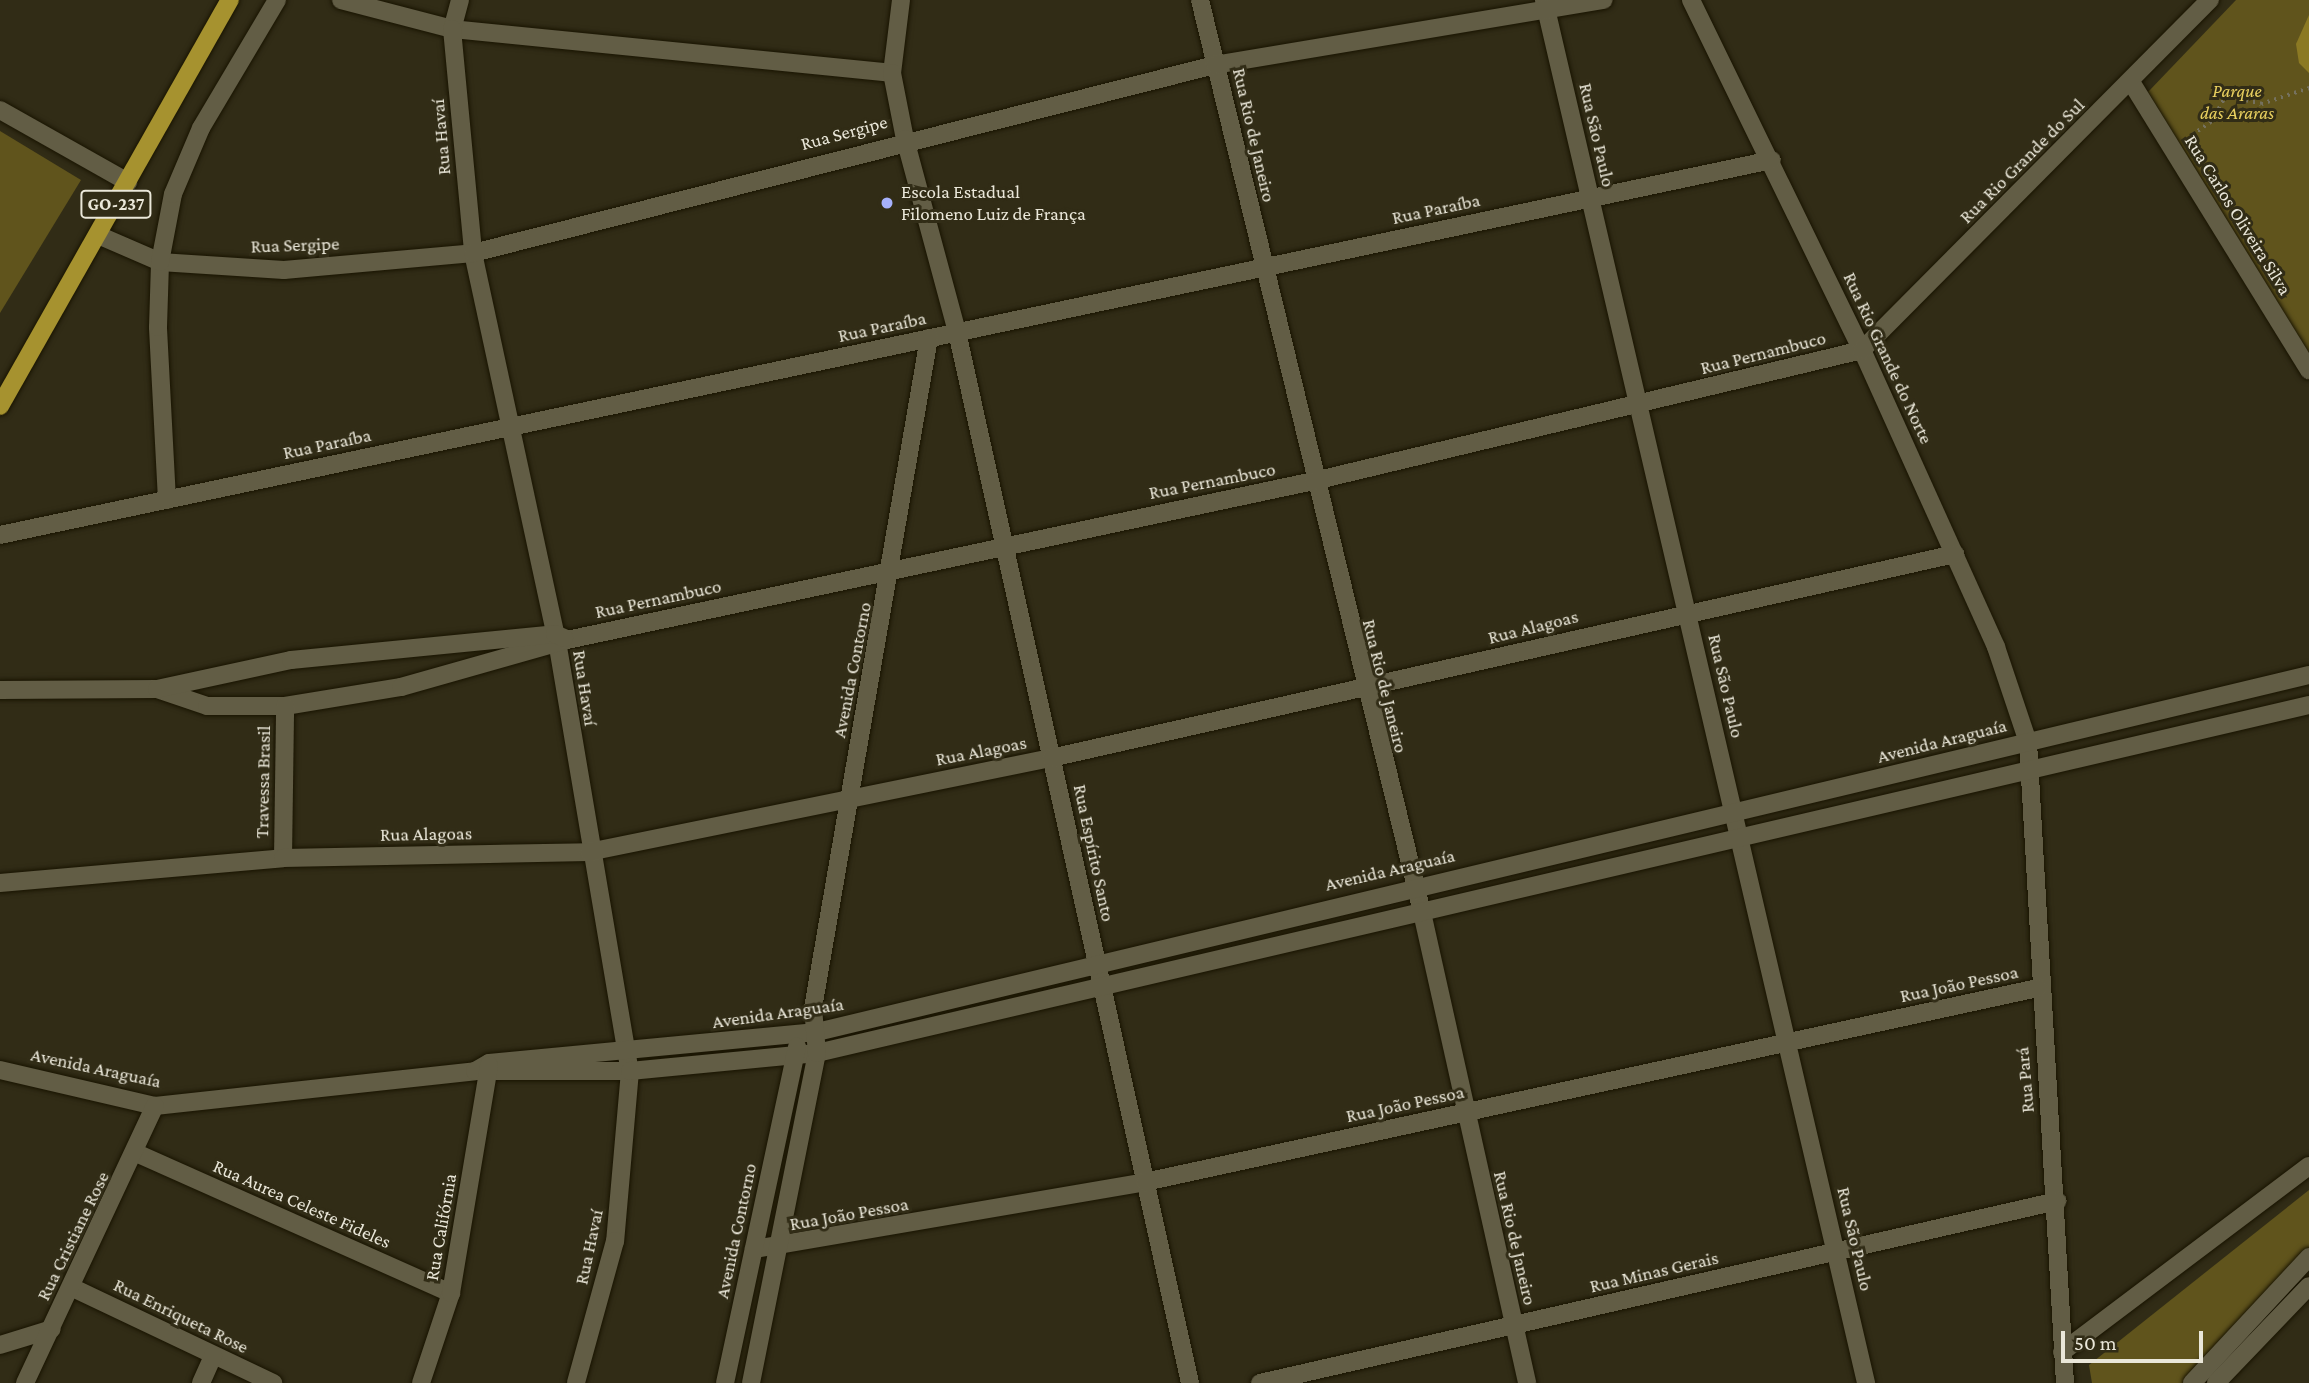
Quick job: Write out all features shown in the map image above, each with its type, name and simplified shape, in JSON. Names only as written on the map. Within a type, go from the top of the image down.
[{"type":"main road","name":"GO-237","points":[[0,406],[230,0]]},
{"type":"street","points":[[167,500],[160,262],[173,194],[201,128],[277,0]]},
{"type":"street","points":[[341,0],[452,29],[892,73]]},
{"type":"street","name":"Rua Havaí","points":[[460,0],[452,29],[473,253],[560,640],[589,852],[629,1062],[615,1241],[576,1383]]},
{"type":"street","name":"Rua Espírito Santo","points":[[901,0],[892,73],[905,139],[957,332],[1189,1383]]},
{"type":"street","name":"Rua Rio de Janeiro","points":[[1200,0],[1364,689],[1421,908],[1464,1112],[1527,1383]]},
{"type":"street","name":"Rua Sergipe","points":[[98,235],[160,262],[284,270],[473,253],[905,139],[1215,65],[1545,5],[1604,0]]},
{"type":"street","name":"Rua Rio Grande do Norte","points":[[1691,0],[1772,160],[1955,554],[2028,742],[2034,773]]},
{"type":"street","name":"Rua Rio Grande do Sul","points":[[1862,350],[2210,0]]},
{"type":"street","name":"Rua São Paulo","points":[[1545,5],[1867,1383]]},
{"type":"street","name":"Rua Carlos Oliveira Silva","points":[[2130,82],[2309,370]]},
{"type":"street","points":[[0,110],[128,182]]},
{"type":"street","name":"Rua Paraíba","points":[[0,535],[1772,160]]},
{"type":"street","name":"Avenida Contorno","points":[[725,1383],[796,1056],[808,1033],[813,1009],[848,799],[892,572],[929,338]]},
{"type":"street","name":"Rua Pernambuco","points":[[157,689],[207,706],[285,706],[401,687],[560,640],[892,572],[1004,544],[1314,481],[1862,350]]},
{"type":"street","name":"Rua Alagoas","points":[[0,883],[283,858],[589,852],[1051,758],[1364,689],[1686,611],[1955,554]]},
{"type":"street","name":"Rua Pernambuco","points":[[0,690],[157,689],[291,660],[560,640]]},
{"type":"street","name":"Avenida Araguaía","points":[[629,1062],[808,1033],[1414,886],[2309,675]]},
{"type":"street","name":"Avenida Araguaía","points":[[0,1070],[155,1106],[485,1069],[817,1053],[1739,833],[2034,773],[2309,705]]},
{"type":"street","name":"Travessa Brasil","points":[[283,858],[285,706]]},
{"type":"street","name":"Rua Pará","points":[[2034,773],[2038,988],[2057,1201],[2065,1383]]},
{"type":"street","points":[[1796,798],[1801,820]]},
{"type":"street","name":"Rua João Pessoa","points":[[754,1249],[778,1249],[1145,1182],[2038,988]]},
{"type":"street","name":"Avenida Contorno","points":[[751,1383],[817,1053],[808,1033]]},
{"type":"street","name":"Rua Califórnia","points":[[421,1383],[451,1293],[485,1069]]},
{"type":"street","name":"Rua Cristiane Rose","points":[[25,1383],[136,1153],[155,1106]]},
{"type":"street","name":"Rua Aurea Celeste Fideles","points":[[136,1153],[451,1293]]},
{"type":"street","points":[[2062,1352],[2309,1166]]},
{"type":"street","name":"Rua Minas Gerais","points":[[1260,1383],[2057,1201]]},
{"type":"street","points":[[2192,1383],[2309,1257]]},
{"type":"street","points":[[2216,1383],[2309,1286]]},
{"type":"street","name":"Rua Enriqueta Rose","points":[[71,1287],[273,1383]]},
{"type":"street","points":[[0,1345],[52,1329]]},
{"type":"street","points":[[201,1383],[214,1356]]},
{"type":"path","points":[[2192,135],[2212,121],[2226,95],[2261,103],[2309,88]]},
{"type":"green space","name":"Parque das Araras","points":[[2236,0],[2309,0],[2309,357],[2148,92]]},
{"type":"green space","points":[[0,131],[81,180],[0,313]]},
{"type":"green space","points":[[2309,1190],[2309,1250],[2187,1383],[2092,1383],[2089,1365]]},
{"type":"shaded area","points":[[2309,15],[2309,73],[2299,63],[2296,44]]},
{"type":"place","name":"Escola Estadual Filomeno Luiz de França","points":[[887,203]]}]
